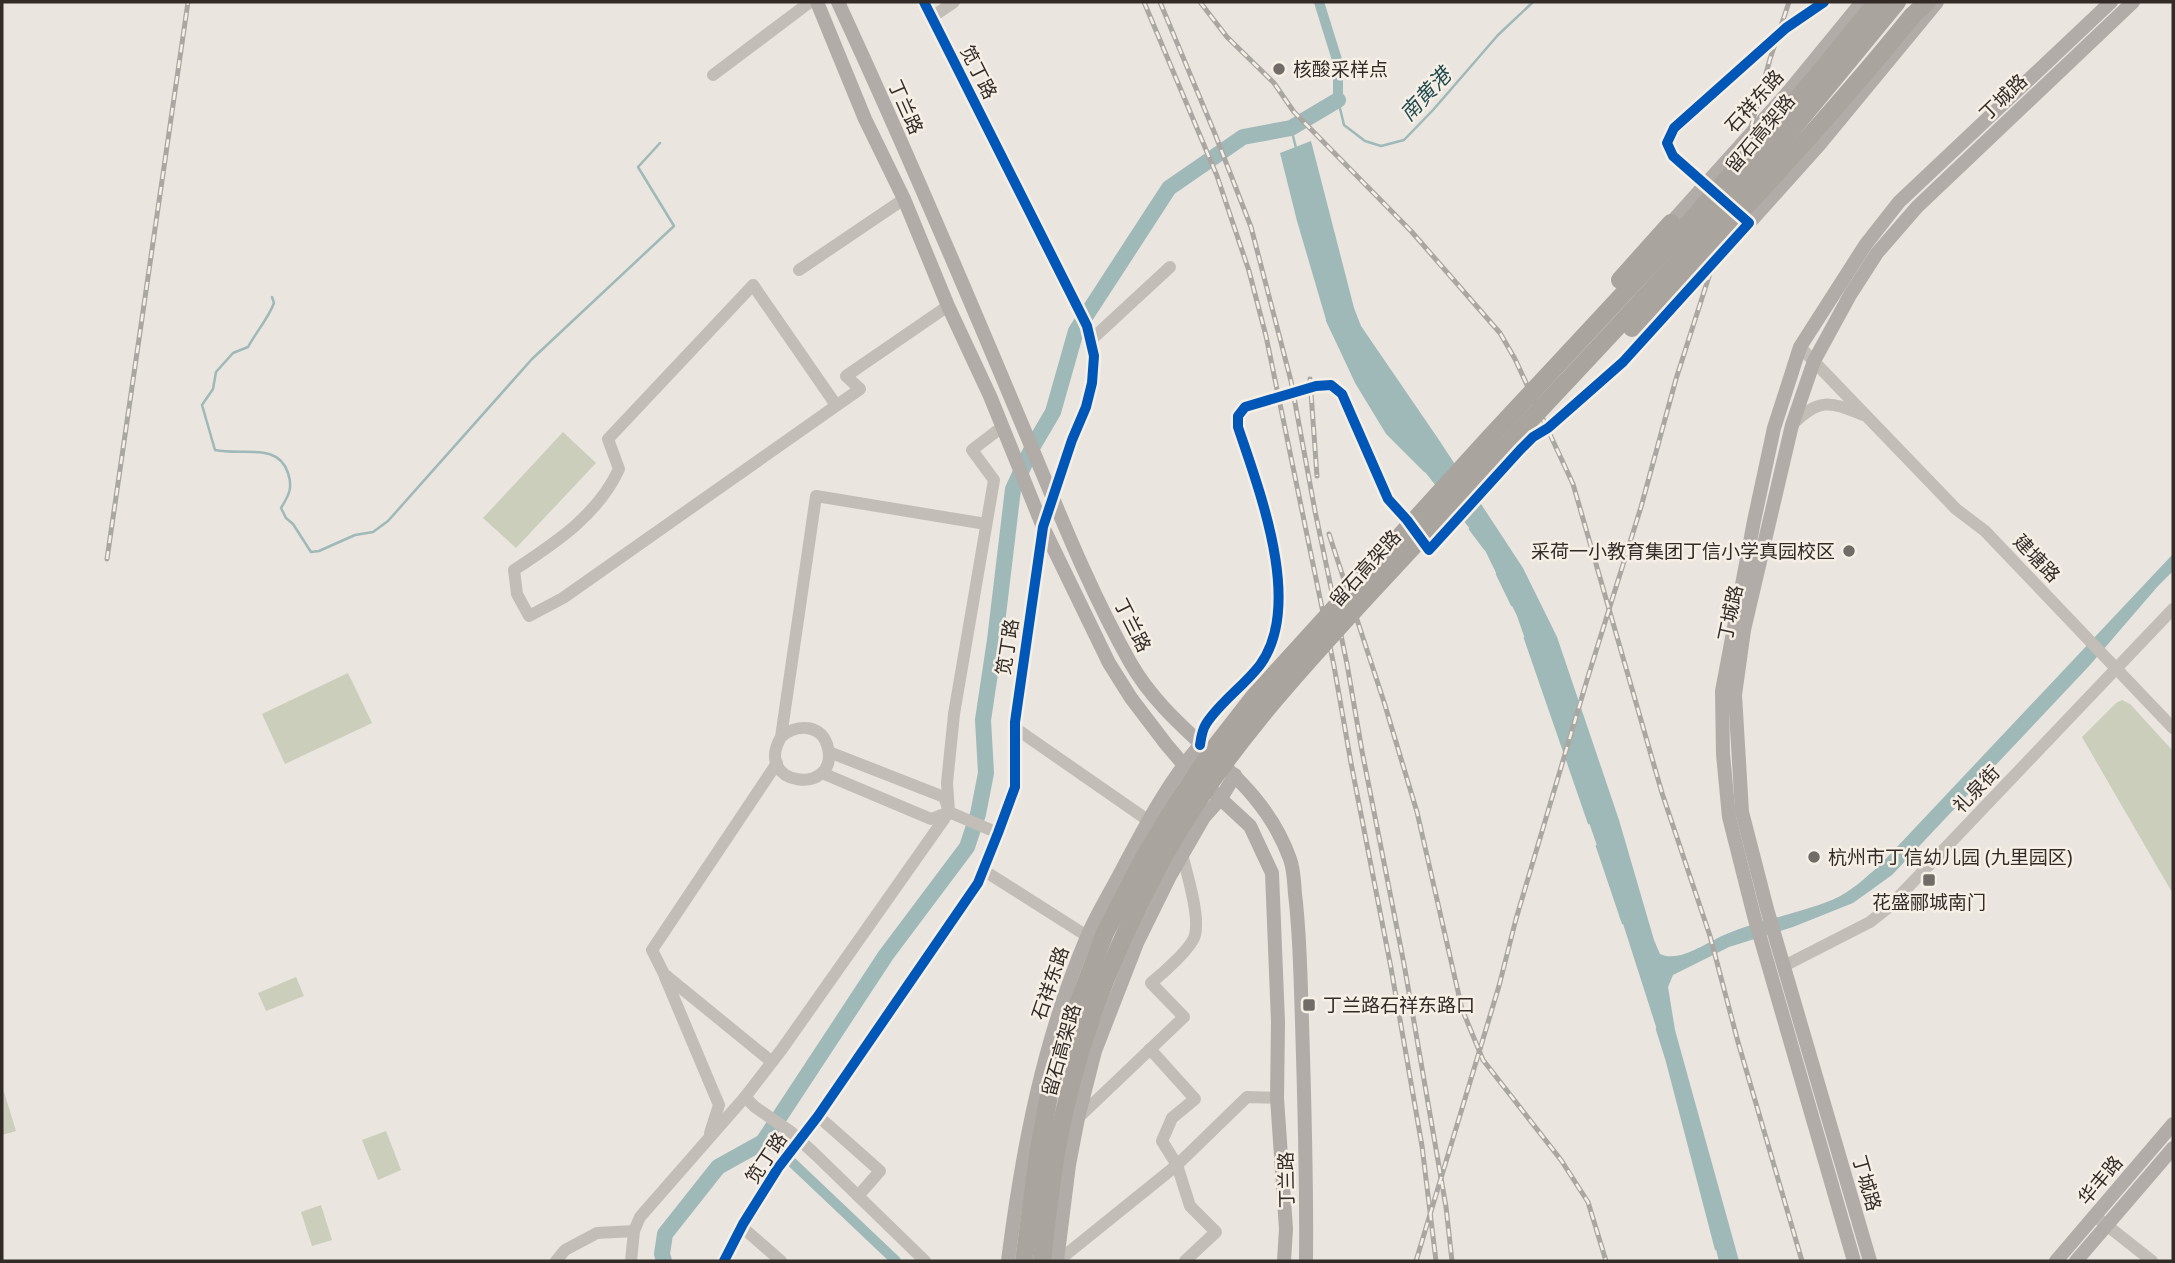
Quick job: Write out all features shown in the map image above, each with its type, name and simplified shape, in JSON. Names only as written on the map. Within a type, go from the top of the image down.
[{"type":"highway","name":"留石高架路","points":[[1042,1261],[1056,1152],[1070,1086],[1091,1016],[1121,941],[1158,866],[1190,813],[1268,706],[1816,77],[1877,2]]},
{"type":"highway","name":"留石高架路","points":[[1024,1261],[1038,1149],[1052,1080],[1076,1009],[1105,933],[1145,856],[1215,747],[1254,697],[1497,442],[1697,240],[1897,2]]},
{"type":"highway","points":[[1497,442],[1621,339],[1816,131],[1912,16],[1927,2]]},
{"type":"highway","points":[[1497,442],[1549,360],[1671,223]]},
{"type":"main road","name":"丁兰路","points":[[817,2],[864,119],[904,199],[948,306],[990,396],[1043,527],[1109,663],[1131,698],[1166,744],[1250,827],[1272,873],[1278,1022],[1277,1098],[1286,1229],[1284,1261]]},
{"type":"main road","name":"丁兰路","points":[[838,2],[910,162],[1043,476],[1128,660],[1159,704],[1235,775],[1258,801],[1276,826],[1291,863],[1299,932],[1306,1261]]},
{"type":"main road","name":"石祥东路","points":[[1671,223],[1790,90],[1862,2]]},
{"type":"main road","points":[[1749,223],[1819,145],[1937,2]]},
{"type":"main road","name":"丁城路","points":[[1854,1261],[1761,912],[1729,817],[1723,754],[1722,691],[1754,521],[1774,428],[1800,347],[1866,244],[1899,202],[2111,2]]},
{"type":"main road","name":"丁城路","points":[[1761,912],[1742,812],[1735,695],[1744,630],[1792,425],[1814,361],[1850,295],[1878,253],[1917,206],[2133,2]]},
{"type":"main road","name":"石祥东路","points":[[1007,1261],[1032,1108],[1057,1021],[1087,936],[1149,821],[1184,764],[1200,745]]},
{"type":"main road","points":[[1057,1261],[1069,1165],[1095,1051],[1137,943],[1182,854],[1204,817],[1221,798],[1235,775]]},
{"type":"main road","name":"丁城路","points":[[1769,941],[1784,967],[1870,1261]]},
{"type":"main road","name":"华丰路","points":[[2076,1261],[2101,1221],[2173,1124]]},
{"type":"main road","name":"华丰路","points":[[2056,1261],[2101,1221],[2173,1148]]},
{"type":"street","points":[[713,75],[810,2]]},
{"type":"street","name":"笕丁路","points":[[724,1261],[794,1141],[818,1116],[978,883],[994,830],[1015,787],[1015,728],[1043,527],[1092,383],[1094,356],[1087,326],[924,2]]},
{"type":"street","points":[[932,17],[954,2]]},
{"type":"street","points":[[1316,386],[1331,385],[1342,394],[1388,499],[1429,550],[1533,437],[1548,428],[1623,362],[1749,223],[1673,156],[1667,143],[1674,128],[1786,28],[1824,2]]},
{"type":"street","points":[[799,270],[904,199]]},
{"type":"street","points":[[1091,340],[1170,267]]},
{"type":"street","points":[[836,405],[753,285],[608,439],[619,469],[611,486],[567,535],[514,570],[517,594],[529,616],[563,598],[860,389],[846,376],[948,306]]},
{"type":"street","name":"建塘路","points":[[1800,347],[1956,509],[1985,531],[2173,728]]},
{"type":"street","name":"建塘路","points":[[1792,425],[1810,408],[1832,404],[1870,418]]},
{"type":"street","points":[[1200,745],[1204,726],[1260,665],[1273,643],[1278,623],[1274,550],[1265,510],[1238,427],[1238,416],[1245,407],[1250,406]]},
{"type":"street","points":[[631,1261],[634,1231],[640,1217],[746,1097],[949,812],[947,783],[954,714],[994,480],[972,450],[1002,428]]},
{"type":"street","points":[[781,737],[788,731],[806,727],[822,735],[830,752],[822,773],[806,781],[796,780],[781,771],[777,763],[777,745],[781,737],[816,496],[986,524]]},
{"type":"street","name":"礼泉街","points":[[1784,967],[1870,922],[1889,907],[2173,609]]},
{"type":"street","points":[[1015,728],[1149,821]]},
{"type":"street","points":[[830,752],[944,797],[949,812]]},
{"type":"street","points":[[708,1140],[719,1105],[652,950],[777,763]]},
{"type":"street","points":[[822,773],[931,819],[949,812],[994,830]]},
{"type":"street","points":[[1078,1118],[1184,1017],[1151,983],[1176,960],[1195,936],[1194,908],[1182,854]]},
{"type":"street","points":[[983,870],[1087,936]]},
{"type":"street","points":[[664,974],[772,1062]]},
{"type":"street","points":[[1150,1049],[1195,1099],[1172,1118],[1162,1141],[1177,1165],[1190,1206],[1216,1232],[1185,1261]]},
{"type":"street","points":[[746,1097],[858,1196],[925,1261]]},
{"type":"street","points":[[1057,1261],[1177,1165],[1247,1097],[1277,1098]]},
{"type":"street","points":[[818,1116],[880,1171],[858,1196]]},
{"type":"street","points":[[2101,1221],[2152,1261]]},
{"type":"street","points":[[742,1227],[781,1261]]},
{"type":"street","points":[[556,1261],[565,1250],[597,1233],[634,1231]]},
{"type":"green space","points":[[563,432],[596,463],[516,548],[483,518]]},
{"type":"green space","points":[[348,673],[372,723],[285,764],[262,714]]},
{"type":"green space","points":[[2122,700],[2130,704],[2173,751],[2173,894],[2082,737]]},
{"type":"green space","points":[[296,977],[304,996],[266,1011],[258,993]]},
{"type":"green space","points":[[4,1092],[16,1131],[2,1135],[2,1093]]},
{"type":"green space","points":[[386,1131],[401,1170],[378,1180],[362,1140]]},
{"type":"green space","points":[[321,1205],[332,1240],[312,1246],[301,1212]]},
{"type":"water","points":[[1311,141],[1361,326],[1523,568],[1557,637],[1619,820],[1660,954],[1684,954],[1737,930],[1832,900],[1857,884],[1880,865],[2173,554],[2173,571],[2090,665],[1892,875],[1853,903],[1793,927],[1729,947],[1673,975],[1668,987],[1675,1030],[1739,1261],[1719,1261],[1667,1061],[1609,880],[1517,616],[1482,544],[1425,472],[1387,433],[1356,382],[1327,323],[1280,153]]},
{"type":"waterway","points":[[1319,2],[1338,63],[1338,100]]},
{"type":"waterway","name":"南黄港","points":[[1338,100],[1344,125],[1365,141],[1381,146],[1404,140],[1498,35],[1533,2]]},
{"type":"waterway","points":[[664,1261],[662,1254],[665,1234],[718,1167],[763,1142],[886,955],[967,847],[978,814],[986,773],[983,720],[1013,489],[1053,412],[1076,331],[1169,188],[1243,137],[1291,128],[1338,100]]},
{"type":"waterway","points":[[1291,128],[1296,148]]},
{"type":"waterway","points":[[272,297],[274,303],[248,347],[233,353],[216,372],[213,389],[202,405],[215,450],[258,452],[276,457],[283,463],[290,487],[281,508],[311,552],[319,551],[355,535],[373,532],[388,521],[532,359],[674,226],[638,167],[660,143]]},
{"type":"waterway","points":[[1327,320],[1356,382],[1387,433],[1425,471]]},
{"type":"waterway","points":[[1470,529],[1485,549]]},
{"type":"waterway","points":[[1497,574],[1512,605]]},
{"type":"waterway","points":[[1525,638],[1589,823]]},
{"type":"waterway","points":[[1597,846],[1623,923]]},
{"type":"waterway","points":[[1657,1029],[1716,1249]]},
{"type":"waterway","points":[[763,1142],[778,1149],[896,1261]]},
{"type":"tunnel","points":[[1250,406],[1316,386]]},
{"type":"railway","points":[[107,559],[188,2]]},
{"type":"railway","points":[[1144,2],[1217,176],[1249,271],[1266,336],[1334,666],[1391,968],[1422,1146],[1436,1261]]},
{"type":"railway","points":[[1160,2],[1251,227],[1291,381],[1404,964],[1446,1207],[1452,1261]]},
{"type":"railway","points":[[1200,2],[1227,37],[1274,83],[1294,112],[1411,231],[1500,333],[1515,359],[1573,484],[1662,793],[1710,936],[1802,1261]]},
{"type":"railway","points":[[1416,1261],[1789,2]]},
{"type":"railway","points":[[1310,379],[1317,476]]},
{"type":"railway","points":[[1329,534],[1417,812],[1462,1009],[1483,1060],[1561,1160],[1588,1202],[1606,1261]]},
{"type":"cycle path","points":[[724,1261],[743,1224],[778,1168],[818,1116],[978,883],[1015,787],[1015,722],[1043,527],[1092,383],[1094,356],[1087,326],[924,2]]},
{"type":"cycle path","points":[[1200,745],[1204,729],[1212,716],[1260,665],[1273,640],[1278,611],[1278,580],[1266,514],[1238,427],[1238,416],[1245,407],[1316,386],[1331,385],[1342,394],[1388,499],[1429,550],[1533,437],[1548,428],[1623,362],[1749,223],[1673,156],[1667,143],[1674,128],[1786,28],[1824,2]]},
{"type":"place","name":"核酸采样点","points":[[1279,69]]},
{"type":"place","name":"采荷一小教育集团丁信小学真园校区","points":[[1849,551]]},
{"type":"place","name":"杭州市丁信幼儿园 (九里园区)","points":[[1814,857]]},
{"type":"place","name":"花盛郦城南门","points":[[1929,880]]},
{"type":"place","name":"丁兰路石祥东路口","points":[[1309,1005]]}]
